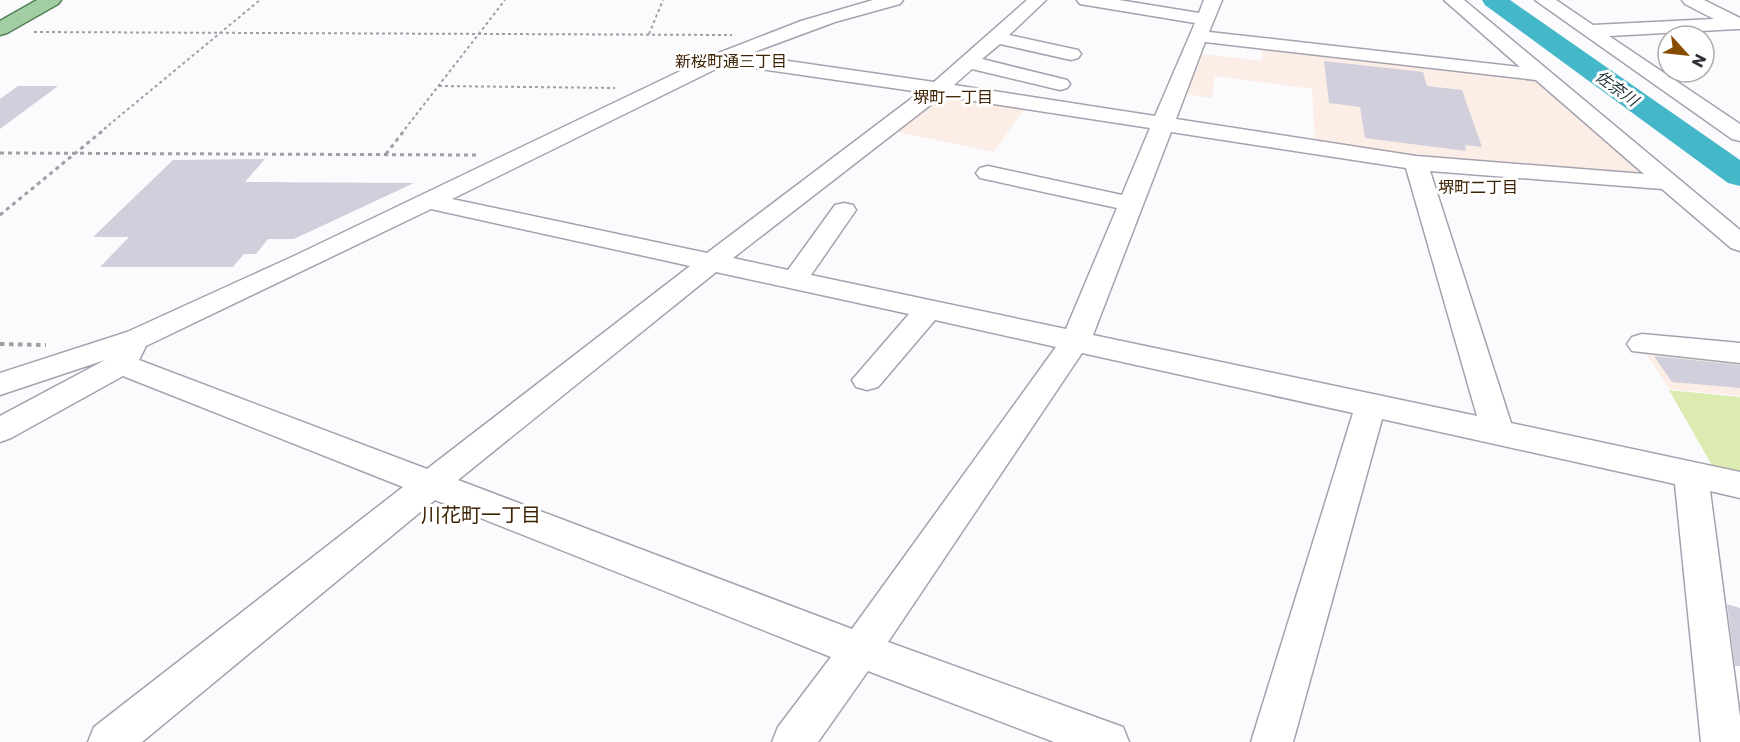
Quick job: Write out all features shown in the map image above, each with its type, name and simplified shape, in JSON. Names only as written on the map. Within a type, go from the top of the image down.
[{"type":"main road","points":[[0,29],[51,0]]},
{"type":"street","points":[[0,371],[64,350],[194,298],[756,35],[835,4],[868,0]]},
{"type":"street","points":[[0,430],[129,352],[428,201],[723,58],[782,32],[827,17],[894,0]]},
{"type":"street","points":[[109,742],[713,261],[939,89],[1037,0]]},
{"type":"street","points":[[1090,0],[1541,75]]},
{"type":"street","points":[[1453,0],[1740,243]]},
{"type":"street","points":[[1544,0],[1593,31],[1740,134]]},
{"type":"street","points":[[1691,0],[1739,24]]},
{"type":"street","points":[[793,742],[860,650],[1076,340],[1205,18]]},
{"type":"street","points":[[1593,31],[1739,24]]},
{"type":"street","points":[[996,37],[1071,54]]},
{"type":"street","points":[[723,58],[1416,163],[1671,183]]},
{"type":"street","points":[[969,62],[1060,84]]},
{"type":"street","points":[[1416,163],[1497,431]]},
{"type":"street","points":[[988,173],[1130,204]]},
{"type":"street","points":[[428,201],[1740,485]]},
{"type":"street","points":[[795,279],[844,210]]},
{"type":"street","points":[[867,380],[929,309]]},
{"type":"street","points":[[1642,344],[1740,353]]},
{"type":"street","points":[[0,384],[129,352],[432,483],[860,650],[1108,742]]},
{"type":"street","points":[[1272,742],[1371,404]]},
{"type":"street","points":[[1691,475],[1727,735]]},
{"type":"path","points":[[0,215],[260,0]]},
{"type":"path","points":[[386,155],[504,0]]},
{"type":"path","points":[[649,34],[663,0]]},
{"type":"path","points":[[23,32],[756,35]]},
{"type":"path","points":[[439,86],[637,89]]},
{"type":"path","points":[[0,153],[496,155]]},
{"type":"path","points":[[0,344],[45,345],[64,350]]},
{"type":"shaded area","points":[[1262,46],[1536,77],[1651,178],[1405,157],[1315,143],[1312,89],[1215,76],[1212,98],[1185,94],[1203,54],[1262,61]]},
{"type":"shaded area","points":[[945,94],[1026,107],[994,152],[892,131],[936,97]]},
{"type":"shaded area","points":[[1642,347],[1740,356],[1740,396],[1669,389]]},
{"type":"green space","points":[[1669,390],[1740,397],[1740,475],[1714,469]]},
{"type":"building","points":[[1324,61],[1423,72],[1427,86],[1462,90],[1482,147],[1465,145],[1466,151],[1365,138],[1360,107],[1329,103]]},
{"type":"building","points":[[18,86],[58,86],[0,129],[0,99]]},
{"type":"building","points":[[265,159],[245,182],[414,183],[294,239],[268,239],[256,254],[244,254],[233,267],[100,267],[129,237],[93,237],[173,160]]},
{"type":"building","points":[[1654,356],[1740,365],[1740,388],[1672,382]]},
{"type":"building","points":[[1727,604],[1740,608],[1740,666],[1735,666]]},
{"type":"waterway","name":"佐奈川","points":[[1494,0],[1740,176]]},
{"type":"district","name":"新桜町通三丁目","points":[[731,61]]},
{"type":"district","name":"堺町一丁目","points":[[953,97]]},
{"type":"district","name":"堺町二丁目","points":[[1478,187]]},
{"type":"district","name":"川花町一丁目","points":[[481,515]]}]
